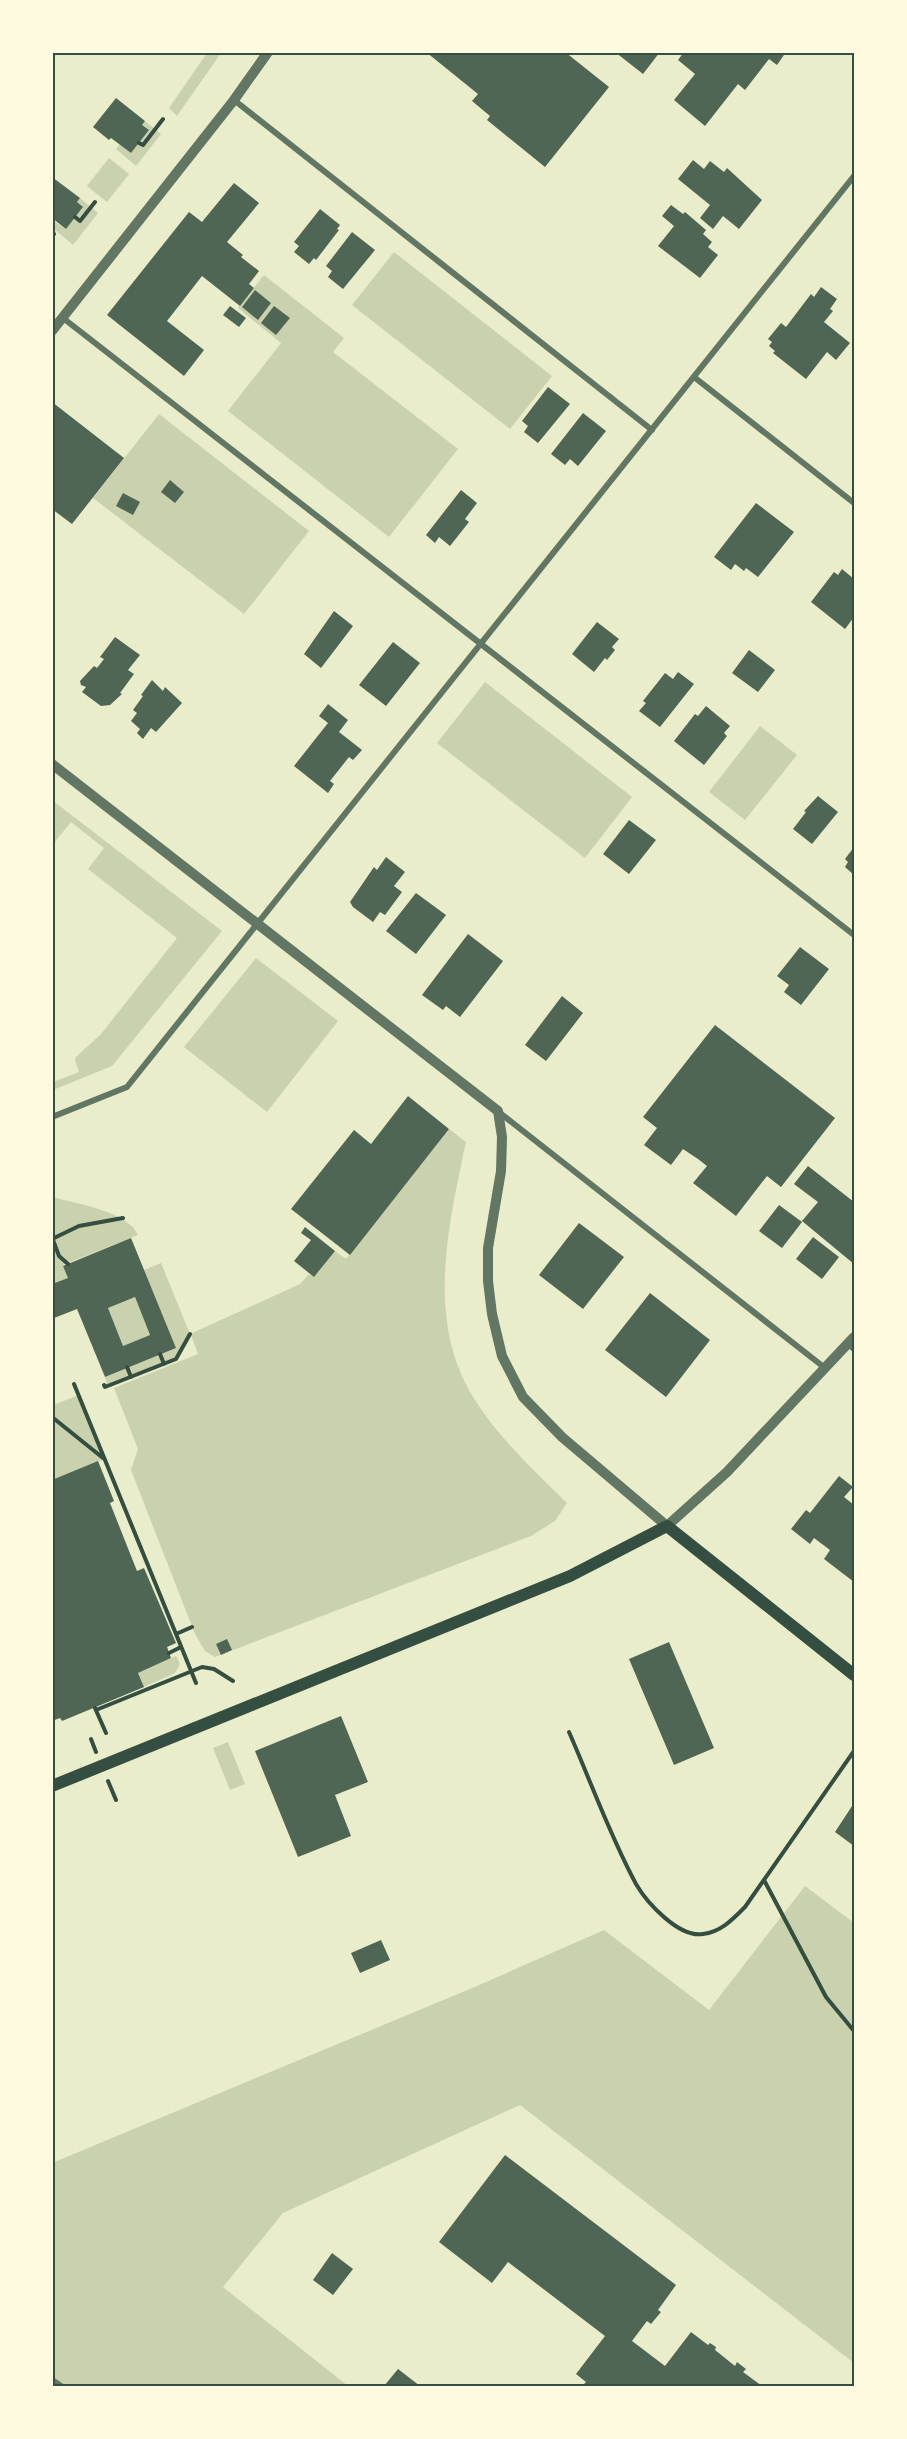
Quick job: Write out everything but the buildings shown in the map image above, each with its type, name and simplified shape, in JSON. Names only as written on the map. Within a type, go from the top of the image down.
[{"type":"main road","points":[[52,1786],[570,1576],[667,1526],[855,1675]]},
{"type":"street","points":[[52,330],[234,100],[268,52]]},
{"type":"street","points":[[234,100],[651,430]]},
{"type":"street","points":[[52,1117],[127,1087],[855,176]]},
{"type":"street","points":[[63,318],[855,935]]},
{"type":"street","points":[[694,377],[855,503]]},
{"type":"street","points":[[52,764],[825,1368]]},
{"type":"street","points":[[498,1111],[502,1137],[501,1171],[488,1248],[488,1281],[492,1314],[502,1356],[523,1396],[562,1437],[667,1526],[727,1472],[825,1368],[852,1344]]},
{"type":"street","points":[[52,2380],[61,2386]]},
{"type":"path","points":[[139,142],[143,145],[163,119]]},
{"type":"path","points":[[75,217],[80,221],[94,202]]},
{"type":"path","points":[[68,1264],[59,1256],[53,1239],[79,1226],[123,1218]]},
{"type":"path","points":[[104,1385],[105,1387],[176,1359],[190,1334]]},
{"type":"path","points":[[160,1354],[164,1364]]},
{"type":"path","points":[[127,1367],[131,1377]]},
{"type":"path","points":[[74,1384],[196,1683]]},
{"type":"path","points":[[52,1417],[105,1461]]},
{"type":"path","points":[[176,1634],[192,1627]]},
{"type":"path","points":[[169,1653],[181,1647]]},
{"type":"path","points":[[106,1733],[95,1709],[202,1667],[214,1669],[233,1681]]},
{"type":"path","points":[[569,1732],[637,1886],[656,1910],[684,1932],[703,1935],[727,1925],[744,1907],[855,1751]]},
{"type":"path","points":[[764,1880],[826,1997],[855,2031]]},
{"type":"green space","points":[[207,53],[221,53],[177,116],[169,108]]},
{"type":"green space","points":[[145,121],[161,134],[136,166],[116,149],[120,144],[131,153],[149,130],[142,125]]},
{"type":"green space","points":[[109,158],[129,174],[107,202],[87,186]]},
{"type":"green space","points":[[80,198],[98,213],[73,245],[53,228],[52,220],[66,229],[83,207],[77,202]]},
{"type":"green space","points":[[394,252],[552,376],[510,429],[352,305]]},
{"type":"green space","points":[[264,275],[344,338],[333,352],[458,449],[389,537],[228,411],[281,343],[238,308]]},
{"type":"green space","points":[[159,414],[309,531],[244,614],[93,498]]},
{"type":"green space","points":[[485,682],[632,797],[585,858],[437,743]]},
{"type":"green space","points":[[760,726],[797,755],[745,820],[709,792]]},
{"type":"green space","points":[[52,800],[222,931],[112,1066],[53,1090],[53,1082],[79,1072],[76,1057],[101,1034],[177,938],[88,869],[104,848],[71,822],[53,844]]},
{"type":"green space","points":[[256,958],[338,1021],[267,1112],[184,1047]]},
{"type":"green space","points":[[449,1129],[466,1142],[453,1207],[445,1274],[445,1307],[450,1339],[460,1370],[475,1400],[518,1454],[567,1503],[555,1521],[531,1536],[215,1657],[205,1651],[195,1634],[131,1470],[138,1449],[114,1388],[198,1354],[191,1335],[176,1359],[105,1387],[104,1385],[107,1383],[105,1377],[176,1348],[144,1270],[161,1263],[190,1334],[300,1284],[309,1274],[314,1277],[335,1251],[346,1259]]},
{"type":"green space","points":[[53,1197],[113,1214],[124,1220],[138,1235],[63,1265],[68,1278],[53,1284]]},
{"type":"green space","points":[[135,1297],[150,1335],[123,1346],[108,1308]]},
{"type":"green space","points":[[79,1395],[104,1459],[53,1480],[53,1405]]},
{"type":"green space","points":[[176,1656],[180,1664],[175,1673],[144,1687],[138,1673]]},
{"type":"green space","points":[[228,1742],[245,1784],[230,1790],[213,1748]]},
{"type":"green space","points":[[805,1886],[854,1923],[854,2363],[520,2105],[283,2213],[223,2287],[348,2386],[61,2386],[52,2380],[52,2163],[477,1986],[604,1930],[709,2010]]}]
